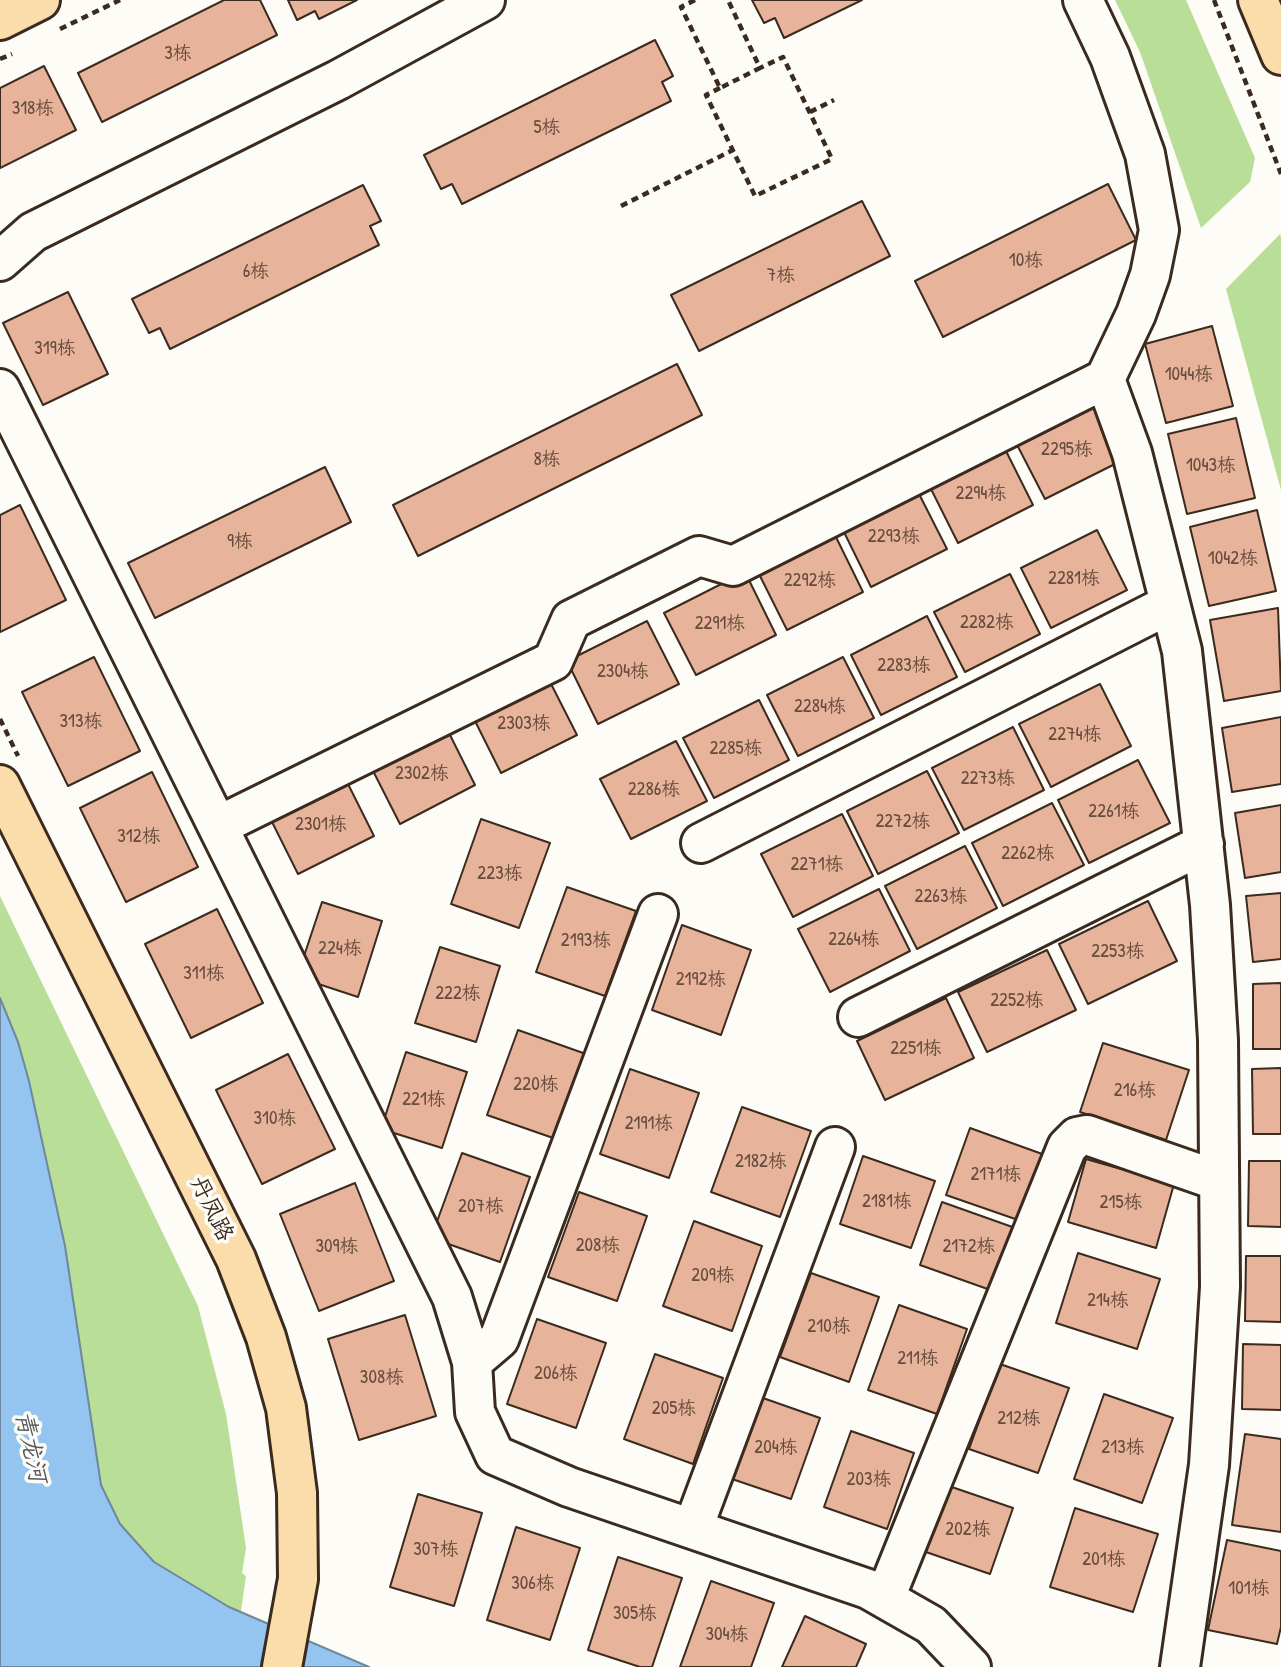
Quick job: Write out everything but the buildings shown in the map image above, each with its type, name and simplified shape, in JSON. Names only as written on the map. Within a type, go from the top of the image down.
[{"type":"main road","points":[[0,20],[40,0]]},
{"type":"main road","points":[[1258,0],[1281,55]]},
{"type":"main road","name":"丹凤路","points":[[0,785],[236,1259],[266,1336],[286,1408],[297,1493],[298,1579],[282,1667]]},
{"type":"lane","points":[[0,261],[33,232],[338,80],[485,0]]},
{"type":"lane","points":[[218,826],[553,661],[571,620],[699,556],[733,566],[1105,379],[1136,314],[1150,275],[1159,230],[1145,154],[1110,57],[1083,0]]},
{"type":"lane","points":[[1105,379],[1132,453],[1182,651],[1205,844],[1218,1040],[1220,1287],[1209,1465],[1180,1667]]},
{"type":"lane","points":[[0,389],[452,1297],[472,1362],[475,1412],[495,1455],[569,1487],[856,1584],[931,1625],[971,1667]]},
{"type":"lane","points":[[701,843],[1170,604]]},
{"type":"lane","points":[[858,1017],[1205,844]]},
{"type":"lane","points":[[472,1362],[499,1339],[659,914]]},
{"type":"lane","points":[[885,1598],[1067,1147],[1077,1137],[1087,1135],[1219,1181]]},
{"type":"lane","points":[[693,1528],[835,1147]]},
{"type":"path","points":[[695,0],[681,7],[720,88]]},
{"type":"path","points":[[727,0],[760,68]]},
{"type":"path","points":[[1214,0],[1281,174]]},
{"type":"path","points":[[783,57],[832,159],[755,196],[706,95],[760,68],[783,57]]},
{"type":"path","points":[[810,112],[834,100]]},
{"type":"path","points":[[621,206],[733,150]]},
{"type":"green space","points":[[1115,0],[1186,0],[1255,158],[1250,182],[1201,228],[1140,52]]},
{"type":"green space","points":[[1280,234],[1281,237],[1281,490],[1226,289]]},
{"type":"green space","points":[[0,896],[198,1306],[226,1414],[246,1548],[242,1573],[246,1576],[233,1667],[0,1667]]},
{"type":"water","name":"青龙河","points":[[0,998],[18,1042],[29,1081],[65,1246],[101,1485],[120,1524],[154,1562],[229,1607],[369,1667],[0,1667]]}]
